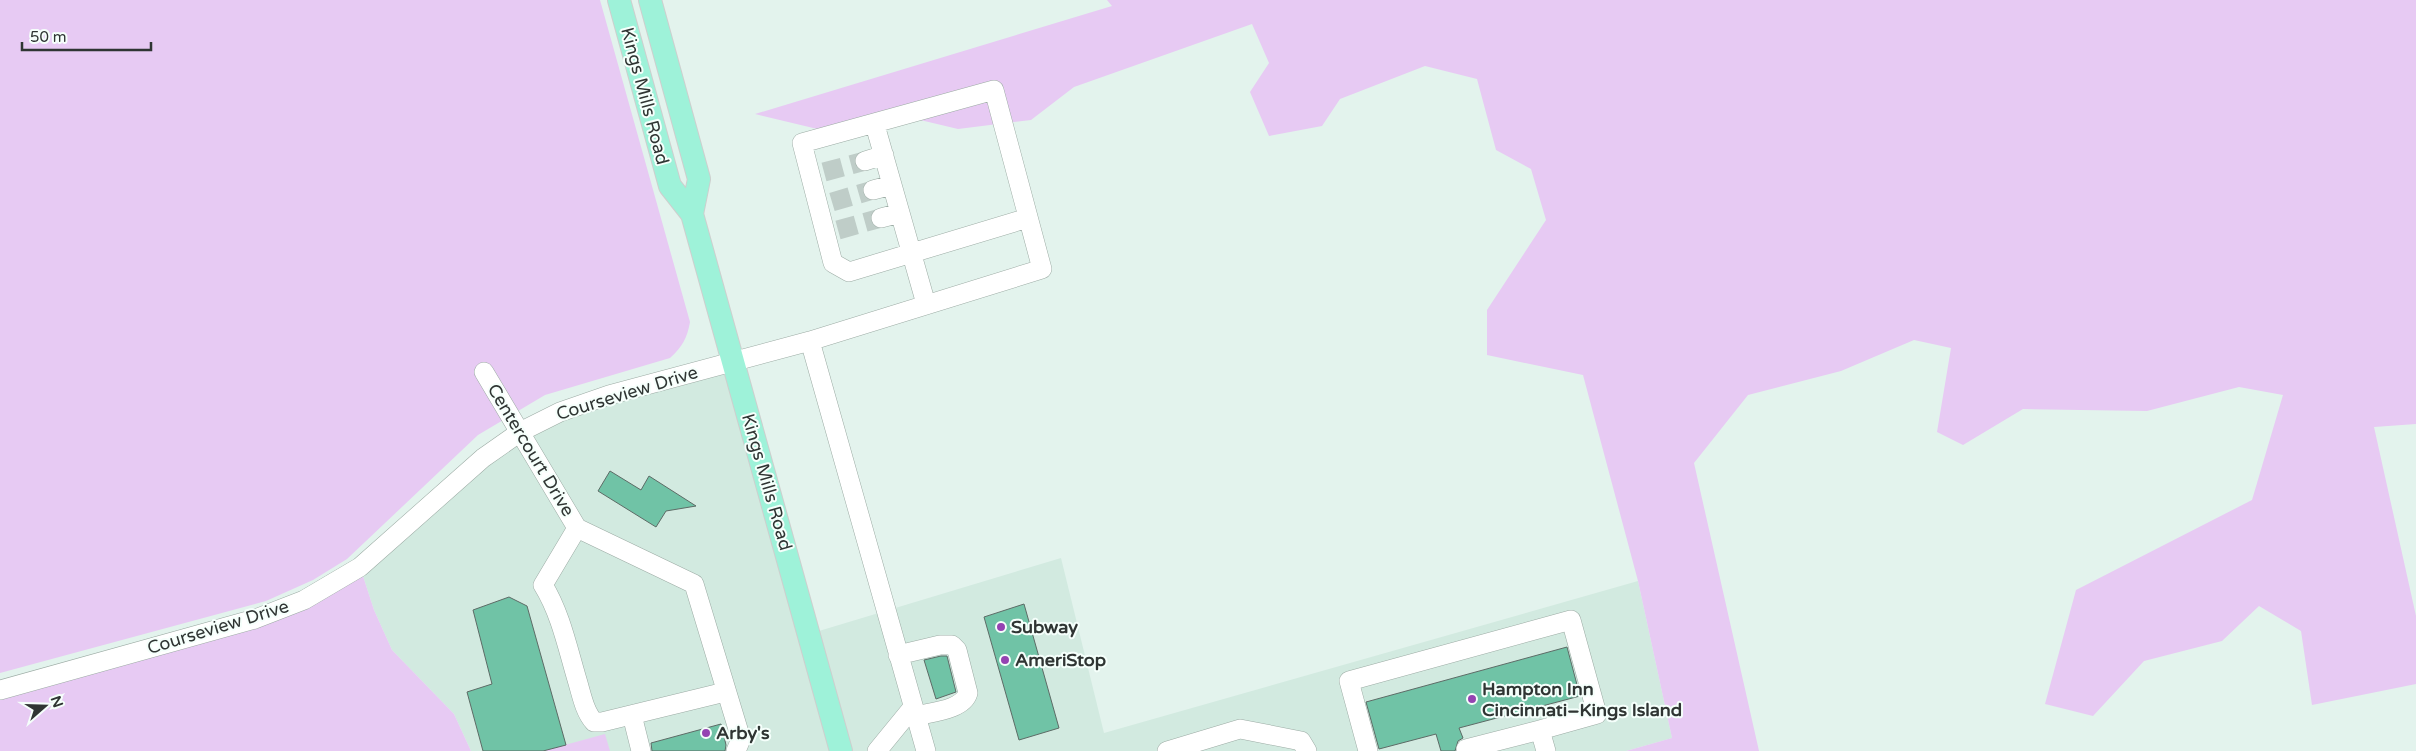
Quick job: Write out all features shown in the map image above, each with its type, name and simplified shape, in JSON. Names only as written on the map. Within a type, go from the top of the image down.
[{"type":"main road","name":"Kings Mills Road","points":[[619,0],[670,186],[692,214],[841,751]]},
{"type":"main road","name":"Kings Mills Road","points":[[650,0],[699,179],[692,214]]},
{"type":"street","points":[[994,90],[1028,218],[849,272],[833,263],[832,232],[817,173],[802,143],[875,125],[994,90]]},
{"type":"street","points":[[875,125],[926,304]]},
{"type":"street","points":[[865,161],[884,156]]},
{"type":"street","points":[[873,190],[892,185]]},
{"type":"street","points":[[881,218],[900,213]]},
{"type":"street","name":"Courseview Drive","points":[[0,690],[247,622],[304,600],[360,567],[483,458],[520,432],[560,412],[609,396],[810,340],[1042,269],[1028,218]]},
{"type":"street","points":[[810,340],[926,751]]},
{"type":"street","name":"Centercourt Drive","points":[[484,372],[577,528]]},
{"type":"street","points":[[725,692],[625,717],[594,722],[589,717],[553,601],[543,585],[577,528],[694,584],[725,692],[741,739],[736,751]]},
{"type":"street","points":[[1368,751],[1349,681],[1571,620],[1597,714],[1466,749]]},
{"type":"street","points":[[877,751],[915,712],[959,704],[966,699],[968,693],[957,650],[952,645],[940,645],[898,655]]},
{"type":"street","points":[[625,717],[641,751]]},
{"type":"street","points":[[1167,751],[1240,729],[1301,740],[1307,751]]},
{"type":"street","points":[[1540,730],[1546,751]]},
{"type":"shaded area","points":[[0,0],[600,0],[690,322],[684,342],[670,358],[545,395],[478,435],[347,559],[313,580],[266,601],[0,673]]},
{"type":"shaded area","points":[[1107,0],[2416,0],[2416,424],[2374,427],[2416,616],[2416,684],[2312,705],[2301,631],[2259,606],[2222,641],[2144,661],[2093,716],[2045,704],[2076,590],[2252,500],[2283,395],[2239,387],[2147,411],[2023,409],[1963,445],[1937,432],[1951,348],[1914,340],[1841,371],[1748,395],[1694,463],[1759,751],[1626,751],[1672,738],[1638,581],[1583,375],[1487,355],[1487,310],[1546,220],[1531,169],[1496,150],[1477,79],[1425,66],[1340,99],[1322,126],[1269,136],[1250,92],[1269,63],[1252,24],[1074,87],[1031,120],[958,129],[916,119],[855,138],[755,114],[1112,6]]},
{"type":"shaded area","points":[[733,361],[809,634],[1061,558],[1104,733],[1638,581],[1672,738],[1626,751],[471,751],[454,714],[392,650],[374,610],[360,567],[520,432]]},
{"type":"shaded area","points":[[360,567],[374,610],[392,650],[454,714],[471,751],[0,751],[0,690],[205,634]]},
{"type":"shaded area","points":[[605,734],[610,751],[543,751]]},
{"type":"building","points":[[610,471],[641,490],[649,476],[696,506],[666,511],[656,527],[598,491]]},
{"type":"building","points":[[509,597],[527,606],[566,745],[543,751],[483,751],[467,692],[492,684],[473,610]]},
{"type":"building","points":[[1024,604],[1059,728],[1019,740],[984,617]]},
{"type":"building","name":"Hampton Inn Cincinnati–Kings Island","points":[[1567,647],[1580,696],[1459,728],[1463,738],[1458,741],[1455,751],[1441,751],[1436,734],[1379,749],[1366,702]]},
{"type":"building","points":[[947,656],[956,692],[936,699],[924,660]]},
{"type":"building","name":"Arby's","points":[[721,724],[726,745],[725,751],[652,751],[651,743]]},
{"type":"tunnel","points":[[824,172],[865,161]]},
{"type":"tunnel","points":[[832,202],[873,190]]},
{"type":"tunnel","points":[[838,230],[881,218]]},
{"type":"place","name":"Subway","points":[[1001,627]]},
{"type":"place","name":"AmeriStop","points":[[1005,660]]},
{"type":"place","name":"Hampton Inn Cincinnati–Kings Island","points":[[1472,699]]},
{"type":"place","name":"Arby's","points":[[706,733]]}]
